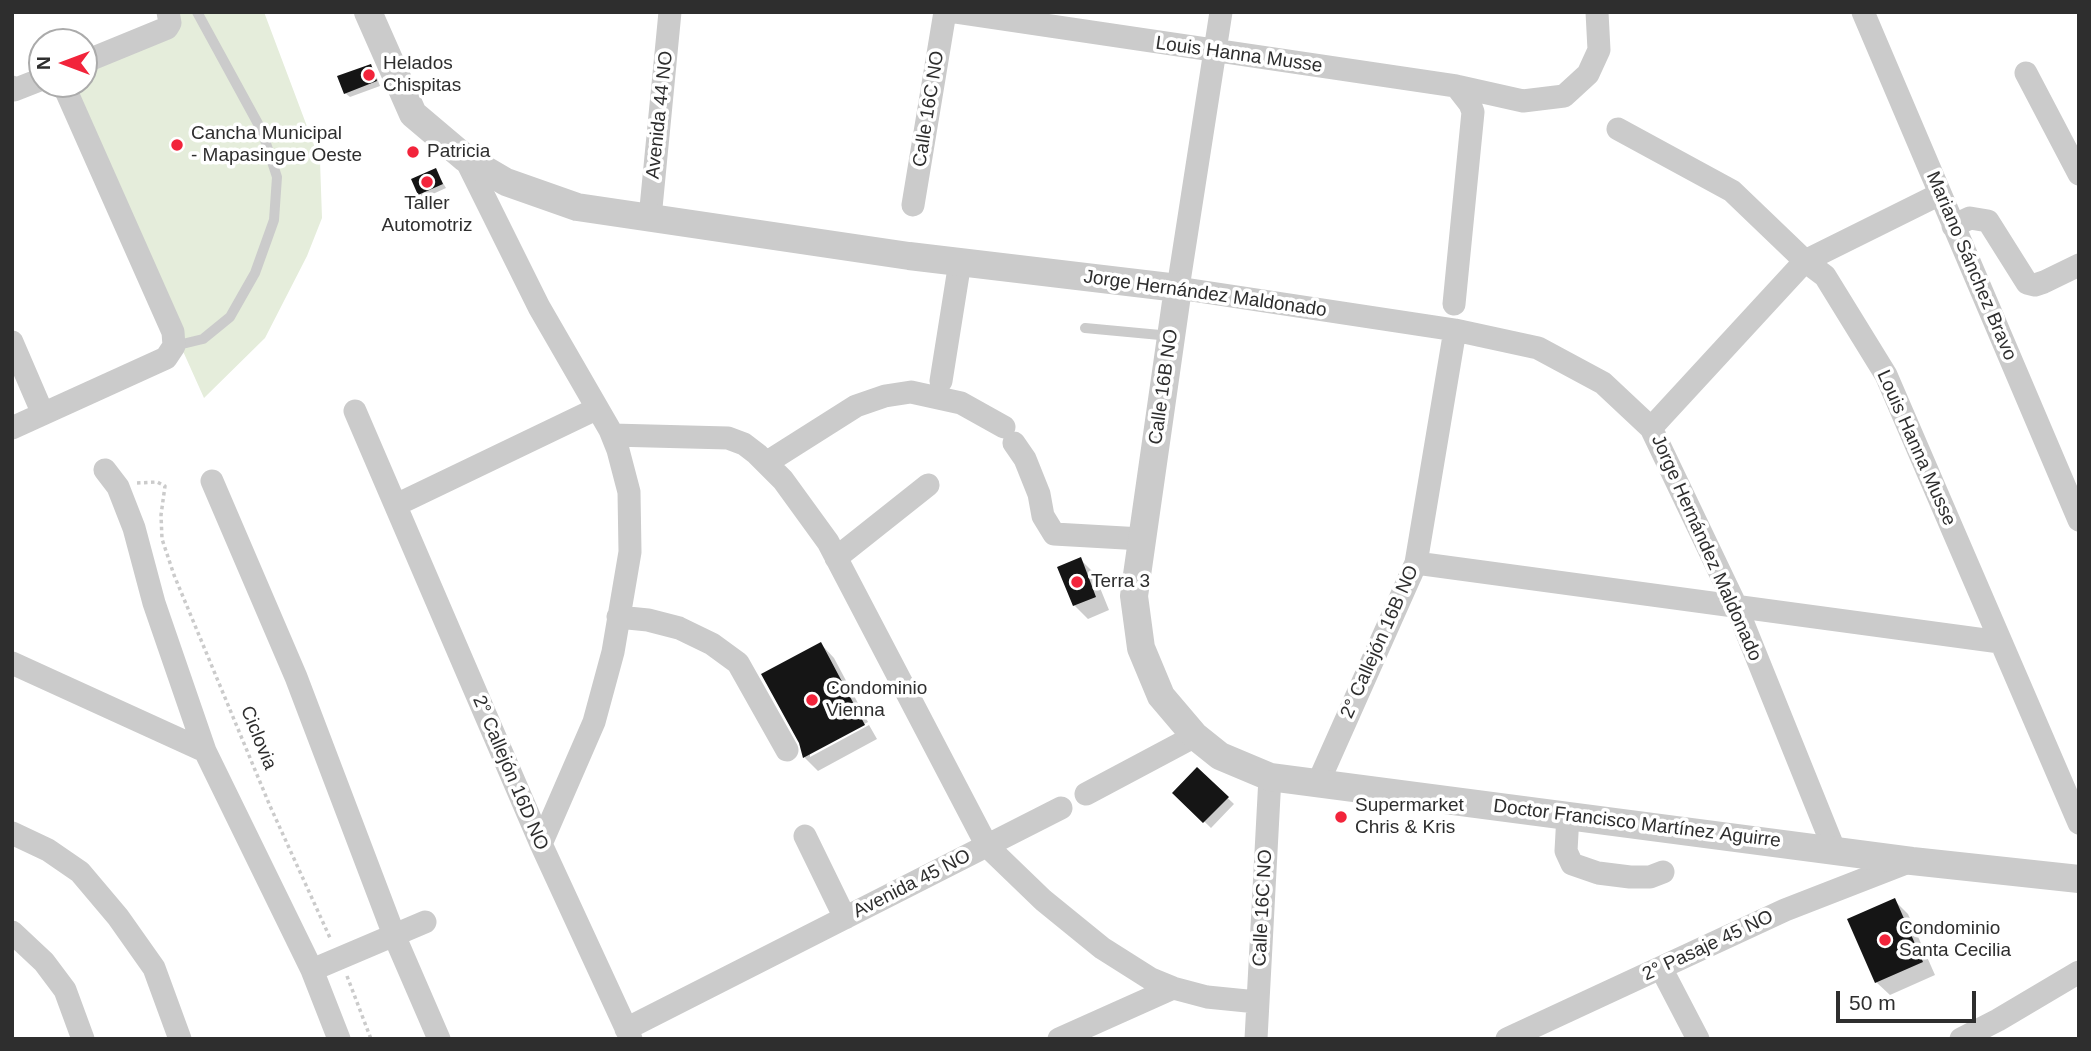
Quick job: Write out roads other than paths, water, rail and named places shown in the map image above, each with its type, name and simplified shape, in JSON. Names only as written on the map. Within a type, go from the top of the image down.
[{"type":"street","points":[[98,56],[167,28],[170,23],[168,12]]},
{"type":"street","name":"Jorge Hernández Maldonado","points":[[368,12],[413,114],[465,158],[506,182],[578,207],[960,262],[1178,288],[1455,330],[1538,348],[1603,383],[1651,428],[1736,606],[1833,849]]},
{"type":"street","name":"Avenida 44 NO","points":[[650,218],[670,12]]},
{"type":"street","name":"Calle 16C NO","points":[[913,205],[945,12]]},
{"type":"street","name":"Louis Hanna Musse","points":[[956,12],[1456,86],[1522,101],[1564,96],[1588,74],[1599,50],[1597,12]]},
{"type":"street","name":"Calle 16B NO","points":[[1134,596],[1221,12]]},
{"type":"street","name":"Mariano Sánchez Bravo","points":[[1863,12],[2079,520]]},
{"type":"street","points":[[2026,73],[2079,174]]},
{"type":"street","points":[[1454,304],[1473,112],[1471,104],[1456,86]]},
{"type":"street","points":[[12,428],[166,358],[174,346],[173,332],[69,98]]},
{"type":"street","name":"Louis Hanna Musse","points":[[1618,129],[1732,191],[1805,261],[1825,276],[1886,375],[2079,823]]},
{"type":"street","points":[[465,158],[539,307],[612,435],[629,492],[630,552],[613,652],[594,722],[541,845]]},
{"type":"street","points":[[1651,428],[1805,261],[1940,194]]},
{"type":"street","points":[[1953,226],[1970,218],[1988,221],[2027,283],[2035,285],[2045,282],[2079,265]]},
{"type":"street","points":[[942,382],[960,262]]},
{"type":"street","name":"2° Callejón 16B NO","points":[[1318,783],[1416,563],[1455,330]]},
{"type":"street","points":[[12,342],[43,414]]},
{"type":"street","points":[[766,463],[856,406],[885,396],[911,392],[961,403],[1009,435],[1025,459],[1039,494],[1043,516],[1054,534],[1142,539]]},
{"type":"street","points":[[396,505],[596,409]]},
{"type":"street","name":"2° Callejón 16D NO","points":[[355,411],[541,845],[629,1034]]},
{"type":"street","points":[[612,435],[728,438],[744,444],[783,480],[828,542],[987,846],[1061,808]]},
{"type":"street","points":[[111,479],[134,528],[154,603],[205,751],[312,970],[340,1039]]},
{"type":"street","points":[[212,481],[296,677],[394,935],[439,1039]]},
{"type":"street","points":[[836,558],[928,485]]},
{"type":"street","points":[[1416,563],[2000,642]]},
{"type":"street","name":"Doctor Francisco Martínez Aguirre","points":[[1134,596],[1141,648],[1161,696],[1195,736],[1220,756],[1270,777],[1912,861],[2079,879]]},
{"type":"street","points":[[618,617],[648,620],[679,628],[712,644],[738,663],[787,750]]},
{"type":"street","points":[[12,663],[205,751]]},
{"type":"street","points":[[1086,794],[1195,736]]},
{"type":"street","name":"Calle 16C NO","points":[[1256,1039],[1270,777]]},
{"type":"street","points":[[1568,815],[1566,851],[1572,864],[1598,873],[1630,877],[1650,877],[1663,872]]},
{"type":"street","points":[[12,833],[48,850],[80,872],[118,917],[154,968],[180,1039]]},
{"type":"street","points":[[805,836],[845,918]]},
{"type":"street","name":"Avenida 45 NO","points":[[629,1034],[845,918],[987,846],[1043,900],[1102,948],[1151,979],[1172,988],[1207,997],[1257,1002]]},
{"type":"street","name":"2° Pasaje 45 NO","points":[[1507,1039],[1785,910],[1912,861]]},
{"type":"street","points":[[312,970],[425,922]]},
{"type":"street","points":[[12,932],[44,962],[65,990],[83,1032],[83,1039]]},
{"type":"street","points":[[1661,968],[1698,1039]]},
{"type":"street","points":[[1961,1039],[2079,972]]},
{"type":"street","points":[[1059,1039],[1172,988]]},
{"type":"lane","points":[[174,346],[203,339],[230,317],[255,273],[274,220],[277,177],[262,131],[197,12]]},
{"type":"lane","points":[[1084,328],[1171,336]]},
{"type":"place","name":"Helados Chispitas","points":[[369,75]]},
{"type":"place","name":"Cancha Municipal - Mapasingue Oeste","points":[[177,145]]},
{"type":"place","name":"Patricia","points":[[413,152]]},
{"type":"place","name":"Taller Automotriz","points":[[427,182]]},
{"type":"place","name":"Terra 3","points":[[1077,582]]},
{"type":"place","name":"Condominio Vienna","points":[[812,700]]},
{"type":"place","name":"Supermarket Chris & Kris","points":[[1341,817]]},
{"type":"place","name":"Condominio Santa Cecilia","points":[[1885,940]]}]
